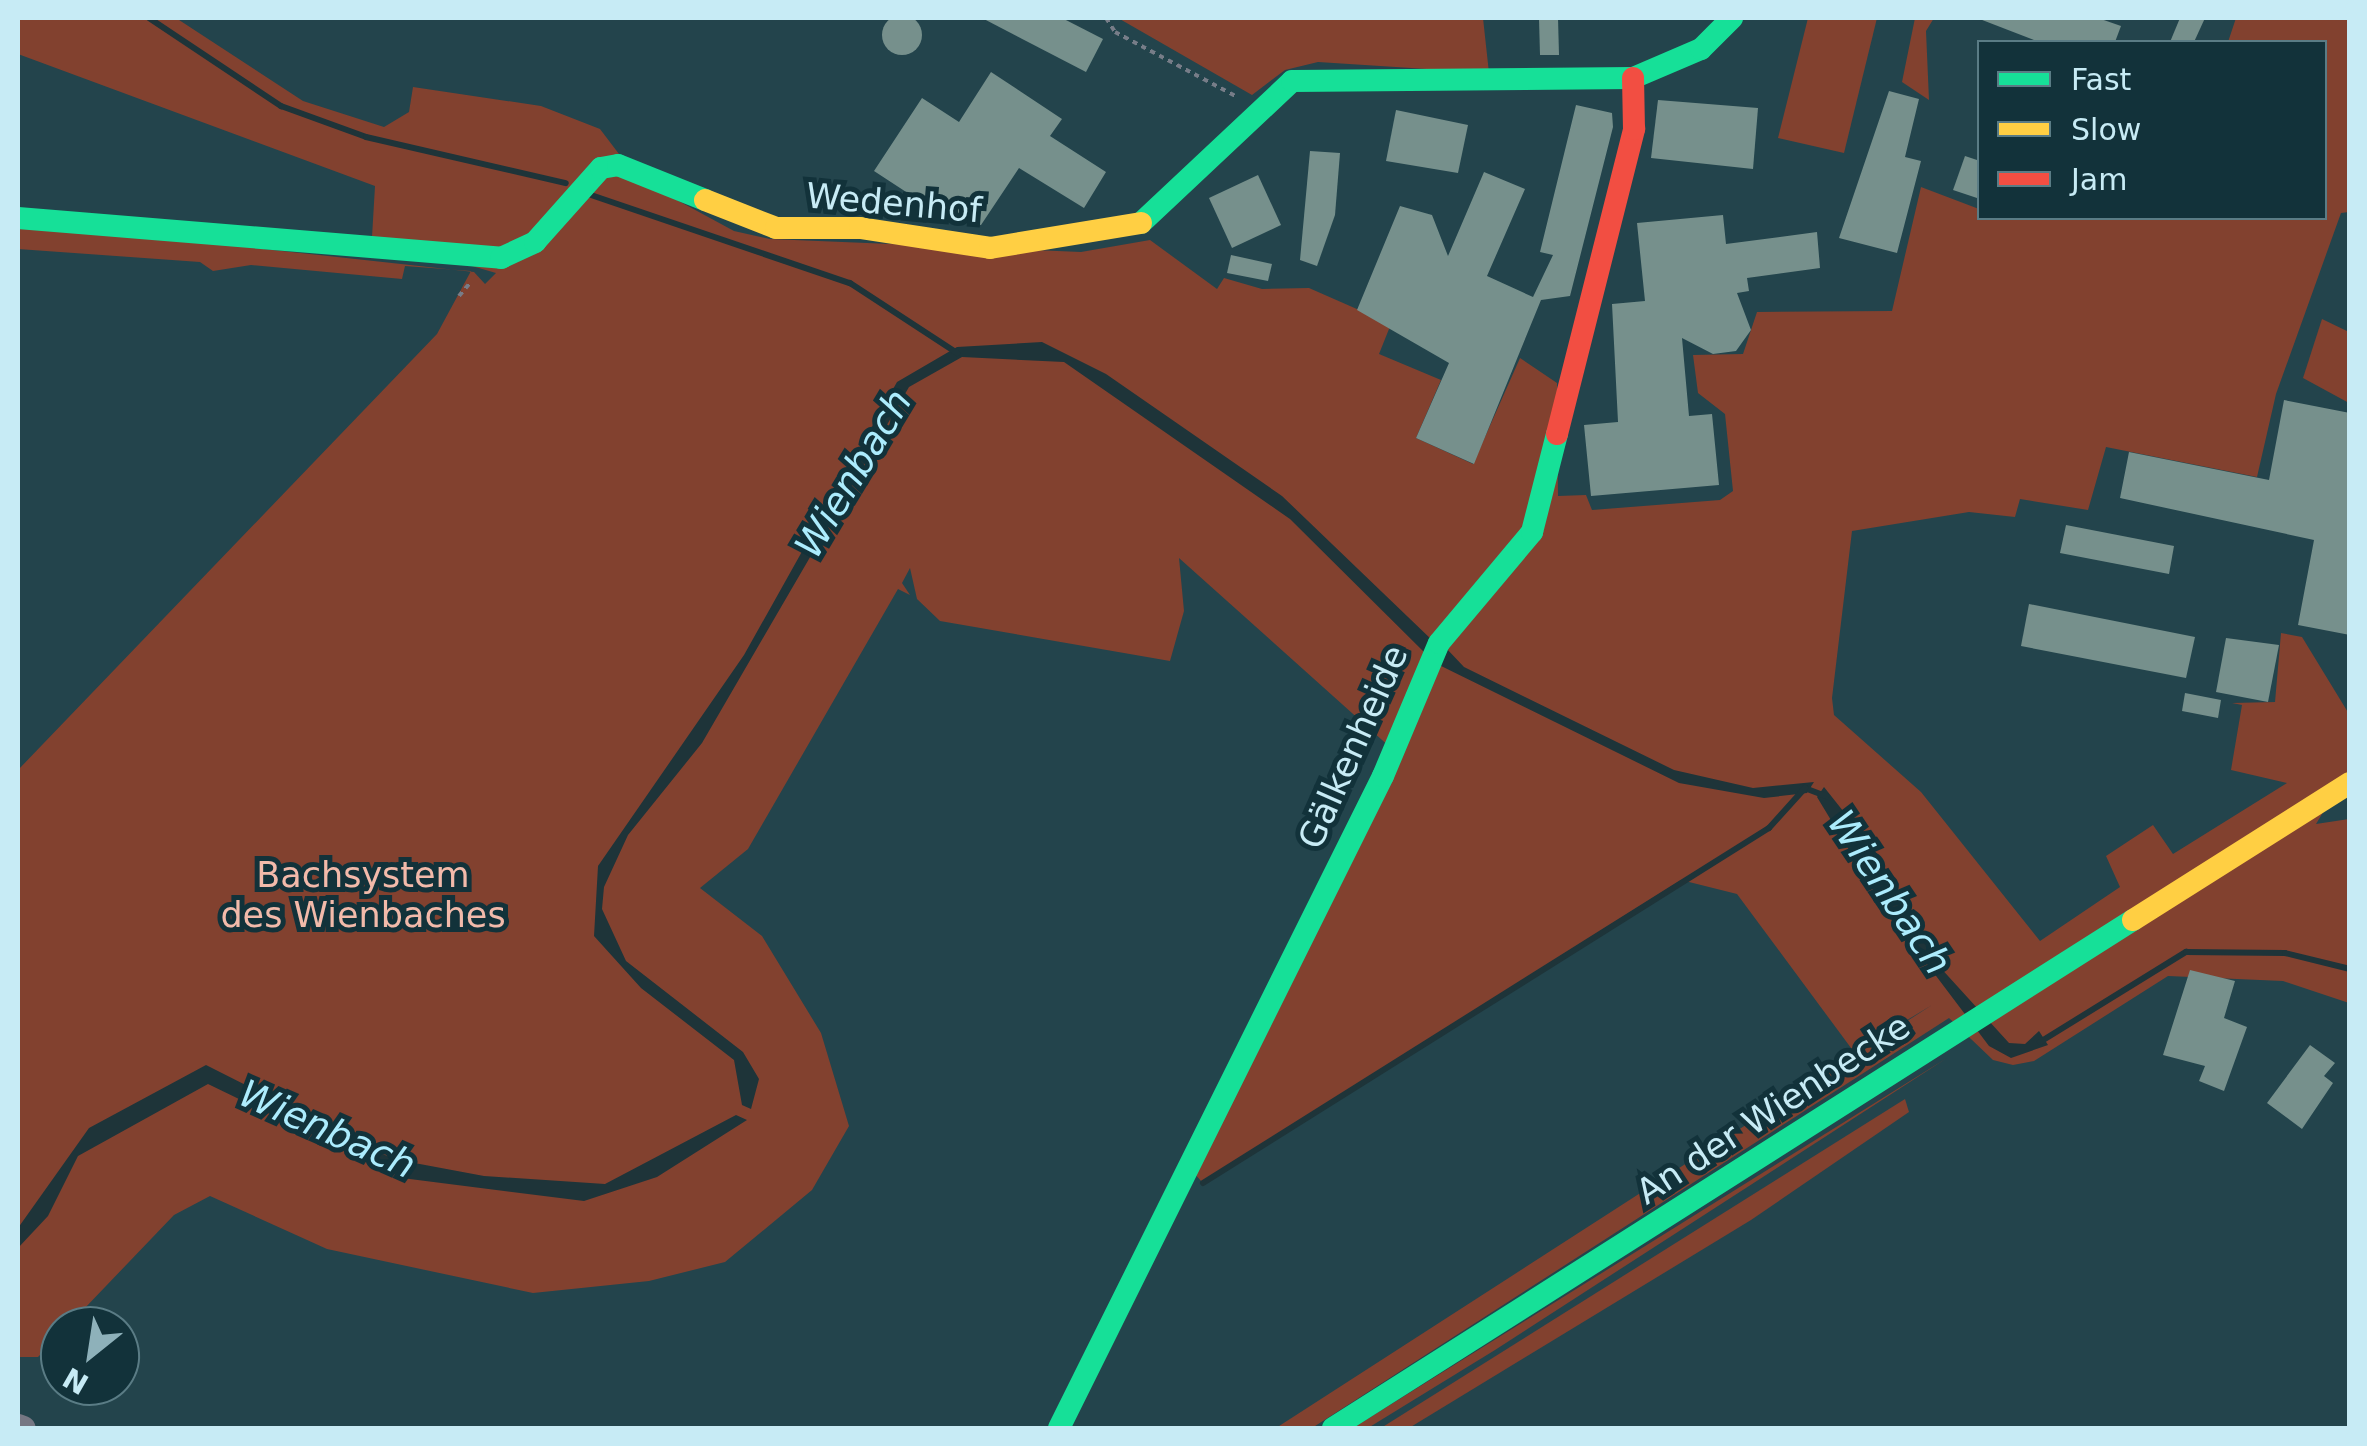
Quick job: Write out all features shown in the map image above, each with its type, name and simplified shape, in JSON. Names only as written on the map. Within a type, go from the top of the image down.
[{"type":"street","name":"Wedenhof","points":[[18,218],[501,258],[535,242],[601,168],[618,165],[776,228],[882,230],[990,248],[1050,245],[1149,221],[1256,107],[1319,74],[1634,78],[1701,49],[1732,18]]},
{"type":"street","name":"Gälkenheide","points":[[1059,1428],[1383,776],[1427,666],[1442,638],[1515,560],[1538,516],[1634,129],[1634,78]]},
{"type":"street","name":"An der Wienbecke","points":[[1333,1428],[2350,782]]},
{"type":"path","points":[[1106,18],[1115,32],[1256,107]]},
{"type":"green space","name":"Bachsystem des Wienbaches","points":[[18,18],[176,18],[303,101],[384,127],[409,112],[413,87],[541,106],[600,129],[638,179],[734,231],[770,239],[1081,252],[1150,240],[1217,289],[1224,278],[1262,289],[1309,288],[1391,324],[1379,354],[1441,380],[1416,438],[1473,464],[1520,358],[1557,383],[1558,496],[1586,495],[1592,510],[1720,500],[1733,491],[1725,414],[1698,393],[1693,355],[1743,354],[1757,312],[1892,311],[1921,187],[1977,208],[1977,220],[2327,220],[2327,40],[2229,40],[2236,18],[2349,18],[2349,212],[2341,213],[2276,394],[2257,477],[2106,447],[2088,510],[2020,499],[2015,517],[1969,512],[1852,531],[1832,698],[1834,715],[1921,792],[2040,941],[2120,887],[2106,856],[2153,825],[2173,854],[2287,783],[2231,770],[2242,705],[2232,703],[2275,702],[2281,633],[2302,637],[2349,714],[2349,769],[2316,824],[2349,819],[2349,1003],[2283,981],[2168,976],[2034,1061],[2013,1065],[1993,1060],[1949,1018],[1312,1428],[1276,1428],[1932,1005],[1854,1052],[1737,894],[1681,880],[1202,1182],[1193,1172],[1401,757],[1179,558],[1184,611],[1170,661],[940,621],[917,599],[910,568],[902,583],[910,595],[898,589],[748,849],[700,888],[762,936],[821,1033],[849,1126],[812,1190],[725,1262],[649,1281],[533,1293],[327,1249],[210,1196],[174,1215],[87,1306],[40,1306],[40,1355],[18,1357],[18,770],[437,334],[471,272],[485,284],[496,273],[372,237],[375,186],[18,54]]},
{"type":"green space","points":[[1118,18],[1483,18],[1489,73],[1318,62],[1285,70],[1252,95]]},
{"type":"green space","points":[[1808,18],[1877,18],[1844,153],[1778,138]]},
{"type":"green space","points":[[1915,18],[1934,18],[1926,31],[1929,100],[1902,82]]},
{"type":"green space","points":[[18,222],[451,270],[405,266],[402,279],[251,265],[213,271],[200,262],[18,249]]},
{"type":"green space","points":[[2322,319],[2349,332],[2349,403],[2303,378]]},
{"type":"green space","points":[[1947,1058],[1495,1350],[1368,1428],[1353,1428]]},
{"type":"green space","points":[[1905,1099],[1909,1112],[1751,1220],[1409,1428],[1381,1428]]},
{"type":"water","points":[[1042,342],[1106,374],[1282,496],[1433,641],[1426,654],[1290,519],[1064,362],[962,357],[909,387],[702,743],[628,835],[604,887],[602,909],[626,961],[743,1052],[759,1079],[751,1109],[742,1105],[734,1060],[641,988],[594,936],[598,866],[744,655],[897,382],[957,347]]},
{"type":"water","points":[[1446,648],[1464,667],[1674,770],[1753,788],[1814,782],[1807,793],[1764,798],[1679,783],[1435,663]]},
{"type":"water","points":[[1824,787],[1878,855],[1938,965],[2009,1043],[2025,1044],[2039,1031],[2048,1045],[2011,1058],[1989,1046],[1881,903],[1817,797]]},
{"type":"water","points":[[206,1065],[393,1159],[484,1176],[605,1184],[736,1115],[747,1120],[657,1177],[584,1201],[402,1178],[208,1084],[78,1156],[48,1216],[18,1248],[18,1228],[89,1128]]},
{"type":"building","points":[[902,15],[916,21],[922,35],[916,49],[902,55],[888,49],[882,35],[888,21]]},
{"type":"building","points":[[982,18],[1062,18],[1103,39],[1086,72]]},
{"type":"building","points":[[1539,18],[1558,18],[1559,55],[1540,55]]},
{"type":"building","points":[[1977,18],[2098,18],[2121,26],[2116,40],[2034,40]]},
{"type":"building","points":[[2180,18],[2205,18],[2195,40],[2171,40]]},
{"type":"building","points":[[991,72],[1062,119],[1050,136],[1106,172],[1084,208],[1019,168],[981,225],[949,220],[874,171],[922,98],[959,122]]},
{"type":"building","points":[[1889,91],[1919,99],[1905,157],[1921,161],[1897,253],[1839,238]]},
{"type":"building","points":[[1658,100],[1758,108],[1753,169],[1651,158]]},
{"type":"building","points":[[1576,105],[1612,113],[1613,127],[1570,296],[1541,300],[1474,464],[1416,438],[1449,363],[1357,310],[1400,206],[1432,215],[1448,256],[1484,172],[1525,189],[1487,276],[1533,297],[1553,255],[1540,252]]},
{"type":"building","points":[[1396,110],[1468,125],[1458,173],[1386,161]]},
{"type":"building","points":[[1310,151],[1340,153],[1335,215],[1317,266],[1300,260]]},
{"type":"building","points":[[1965,156],[1977,160],[1977,198],[1953,190]]},
{"type":"building","points":[[1258,175],[1281,225],[1232,248],[1209,198]]},
{"type":"building","points":[[1723,215],[1726,244],[1817,232],[1820,268],[1747,278],[1749,291],[1737,293],[1751,330],[1736,351],[1713,354],[1682,338],[1689,416],[1712,414],[1719,485],[1591,496],[1584,425],[1618,422],[1612,304],[1645,301],[1637,223]]},
{"type":"building","points":[[1231,255],[1272,264],[1268,281],[1227,273]]},
{"type":"building","points":[[2284,400],[2350,413],[2350,635],[2298,625],[2314,540],[2120,498],[2129,452],[2269,480]]},
{"type":"building","points":[[2066,525],[2174,546],[2169,574],[2060,553]]},
{"type":"building","points":[[2029,604],[2195,637],[2186,678],[2021,646]]},
{"type":"building","points":[[2226,638],[2279,645],[2268,702],[2216,692]]},
{"type":"building","points":[[2185,693],[2221,700],[2218,718],[2182,711]]},
{"type":"building","points":[[2190,970],[2235,981],[2224,1018],[2247,1027],[2224,1091],[2199,1081],[2205,1066],[2163,1055]]},
{"type":"building","points":[[2310,1045],[2335,1063],[2324,1076],[2333,1083],[2302,1129],[2267,1103]]},
{"type":"waterway","points":[[149,18],[281,106],[366,137],[566,183]]},
{"type":"waterway","points":[[591,195],[850,283],[957,353]]},
{"type":"waterway","name":"Wienbach","points":[[1802,787],[1826,796]]},
{"type":"waterway","points":[[1203,1183],[1769,828],[1805,788]]},
{"type":"waterway","name":"Wienbach","points":[[2040,1042],[2186,952],[2285,953],[2350,969]]},
{"type":"traffic: fast","points":[[1141,223],[1292,81],[1633,78],[1701,49],[1732,18]]},
{"type":"traffic: fast","points":[[18,218],[501,258],[535,242],[601,168],[618,165],[705,200]]},
{"type":"traffic: fast","points":[[1059,1428],[1383,776],[1439,643],[1532,532],[1557,434]]},
{"type":"traffic: fast","points":[[1333,1428],[2133,920]]},
{"type":"traffic: slow","points":[[705,200],[776,228],[860,228],[990,248],[1141,223]]},
{"type":"traffic: slow","points":[[2133,920],[2350,783]]},
{"type":"traffic: jam","points":[[1557,434],[1634,129],[1633,78]]}]
